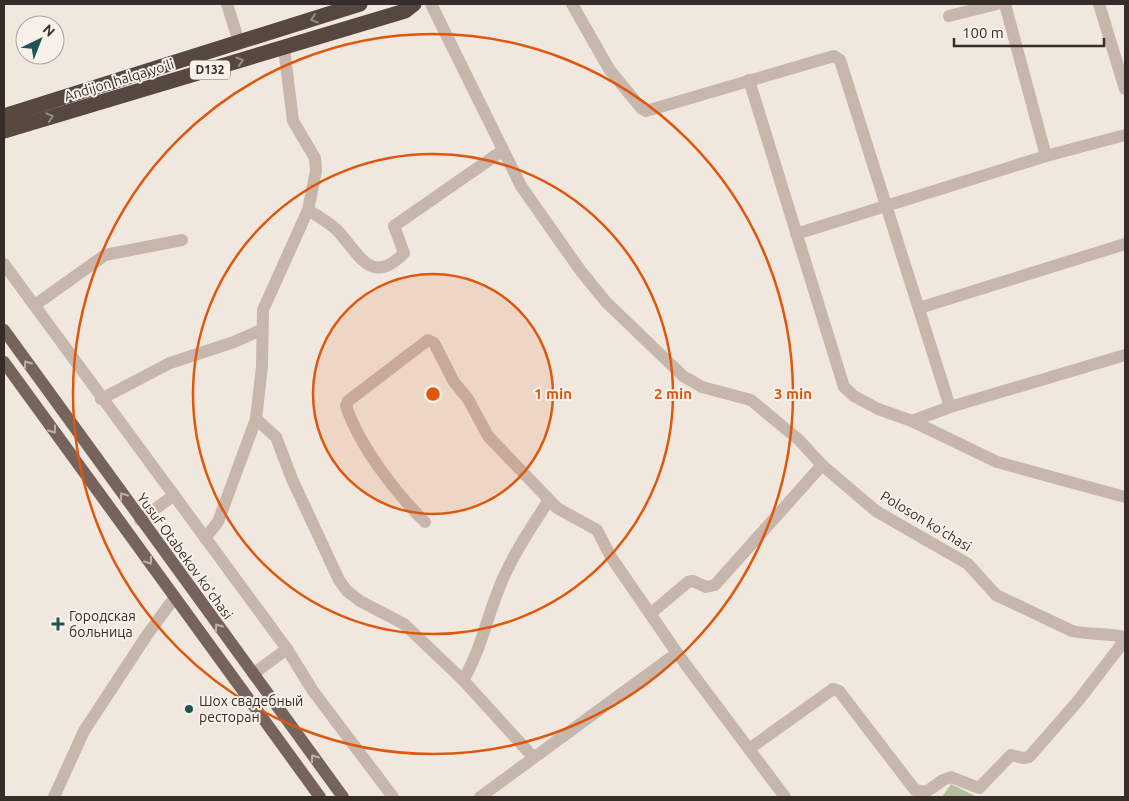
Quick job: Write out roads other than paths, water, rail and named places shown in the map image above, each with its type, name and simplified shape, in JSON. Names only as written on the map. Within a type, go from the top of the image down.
[{"type":"highway","name":"Andijon halqa yo‘li","points":[[4,116],[360,4]]},
{"type":"highway","name":"Andijon halqa yo‘li","points":[[4,131],[405,11],[414,4]]},
{"type":"main road","name":"Yusuf Otabekov ko'chasi","points":[[4,330],[140,520],[343,797]]},
{"type":"main road","points":[[6,370],[175,597],[320,797]]},
{"type":"street","points":[[227,4],[239,42]]},
{"type":"street","name":"Poloson ko'chasi","points":[[431,4],[502,151],[521,186],[580,270],[606,302],[683,376],[702,387],[751,400],[799,440],[822,465],[876,510],[968,564],[996,595],[1072,631],[1104,633],[1125,638]]},
{"type":"street","points":[[572,4],[609,69],[644,110],[663,107],[834,56],[840,60],[950,407]]},
{"type":"street","points":[[949,16],[997,4]]},
{"type":"street","points":[[1005,4],[1046,156]]},
{"type":"street","points":[[1099,4],[1125,89]]},
{"type":"street","points":[[205,538],[218,522],[256,419],[262,366],[261,330],[263,310],[308,210],[316,164],[293,121],[284,48]]},
{"type":"street","points":[[749,80],[844,387],[854,396],[878,409],[912,421],[997,462],[1125,497]]},
{"type":"street","points":[[796,234],[1046,156],[1125,134]]},
{"type":"street","points":[[308,210],[324,219],[338,231],[355,254],[365,262],[374,268],[382,268],[404,253],[394,226],[502,151]]},
{"type":"street","points":[[35,305],[105,255],[182,240]]},
{"type":"street","points":[[919,308],[1125,244]]},
{"type":"street","points":[[4,264],[101,399],[287,649],[313,691],[393,797]]},
{"type":"street","points":[[101,399],[170,363],[234,342],[261,330]]},
{"type":"street","points":[[425,522],[406,503],[379,469],[346,406],[348,402],[428,340],[434,343],[454,382],[468,399],[488,436],[557,508],[597,530],[601,540],[677,653],[785,797]]},
{"type":"street","points":[[912,421],[950,407],[1125,355]]},
{"type":"street","points":[[256,419],[276,437],[300,496],[339,580],[347,591],[360,602],[404,624],[464,680],[533,757]]},
{"type":"street","points":[[650,614],[688,582],[693,581],[706,587],[715,585],[822,465]]},
{"type":"street","points":[[140,520],[173,496]]},
{"type":"street","points":[[464,680],[473,663],[501,584],[528,532],[549,500]]},
{"type":"street","points":[[54,797],[84,731],[144,639],[175,597]]},
{"type":"street","points":[[750,749],[833,689],[839,690],[915,790],[926,792],[943,780],[951,778],[979,788],[1010,755],[1024,758],[1029,757],[1078,701],[1125,638]]},
{"type":"street","points":[[253,674],[287,649]]},
{"type":"street","points":[[480,797],[677,653]]},
{"type":"place","name":"Городская больница","points":[[58,624]]},
{"type":"place","name":"Шох свадебный ресторан","points":[[189,709]]}]
